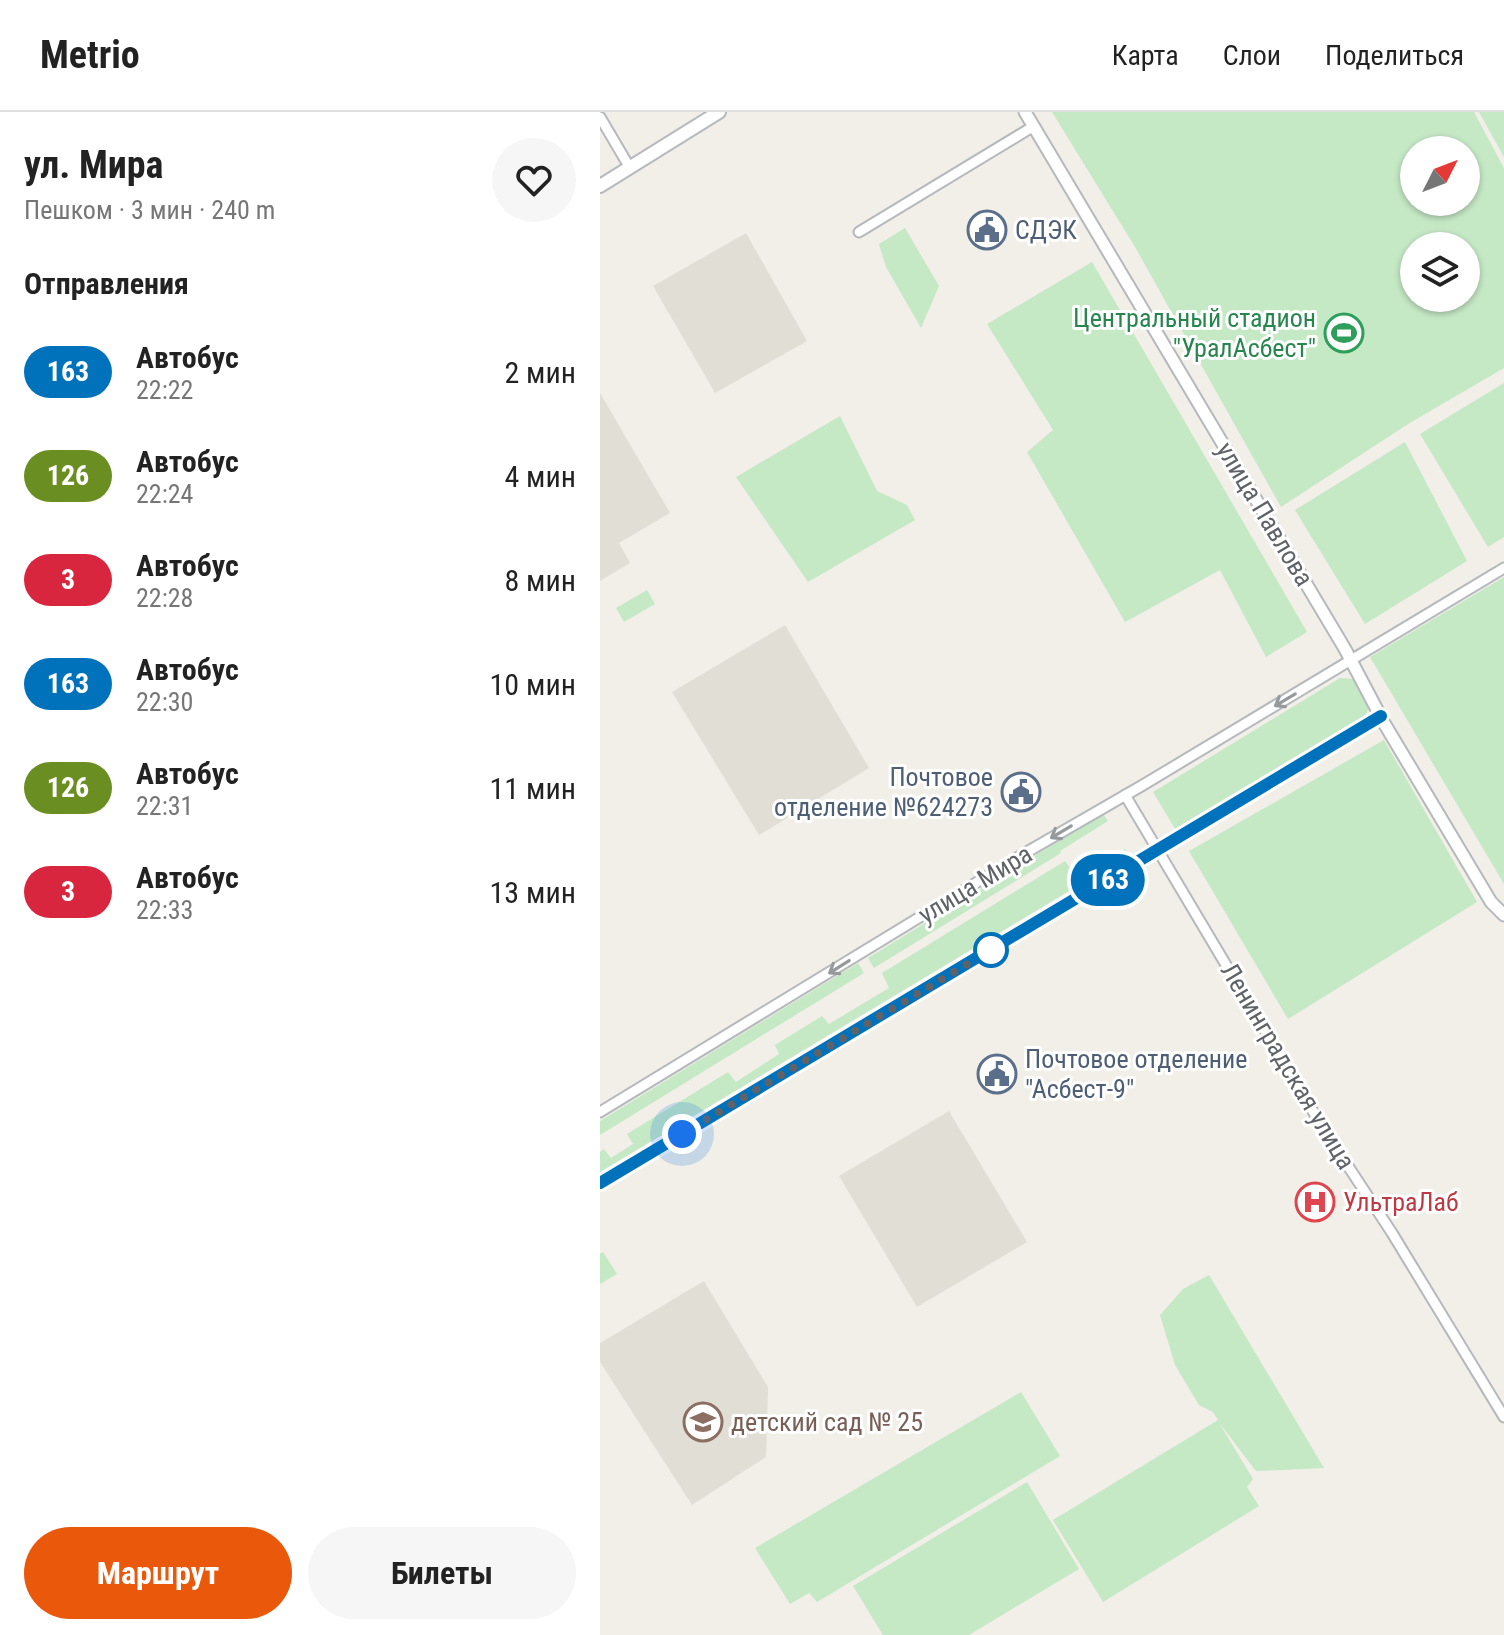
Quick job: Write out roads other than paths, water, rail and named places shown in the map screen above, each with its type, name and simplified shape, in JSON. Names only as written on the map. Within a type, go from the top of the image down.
[{"type":"main road","points":[[600,186],[719,112]]},
{"type":"street","name":"улица Павлова","points":[[1025,112],[1352,660],[1381,716],[1491,902],[1504,915]]},
{"type":"street","points":[[600,117],[630,168]]},
{"type":"street","points":[[859,232],[1034,126]]},
{"type":"street","name":"улица Мира","points":[[600,1112],[1504,568]]},
{"type":"street","points":[[600,1183],[1381,716]]},
{"type":"street","name":"Ленинградская улица","points":[[1125,795],[1323,1128],[1392,1233],[1504,1417]]},
{"type":"place","name":"СДЭК","points":[[987,230]]},
{"type":"place","name":"Центральный стадион \"УралАсбест\"","points":[[1344,333]]},
{"type":"place","name":"Почтовое отделение №624273","points":[[1021,792]]},
{"type":"place","name":"Почтовое отделение \"Асбест-9\"","points":[[997,1074]]},
{"type":"place","name":"УльтраЛаб","points":[[1315,1202]]},
{"type":"place","name":"детский сад № 25","points":[[703,1422]]}]
